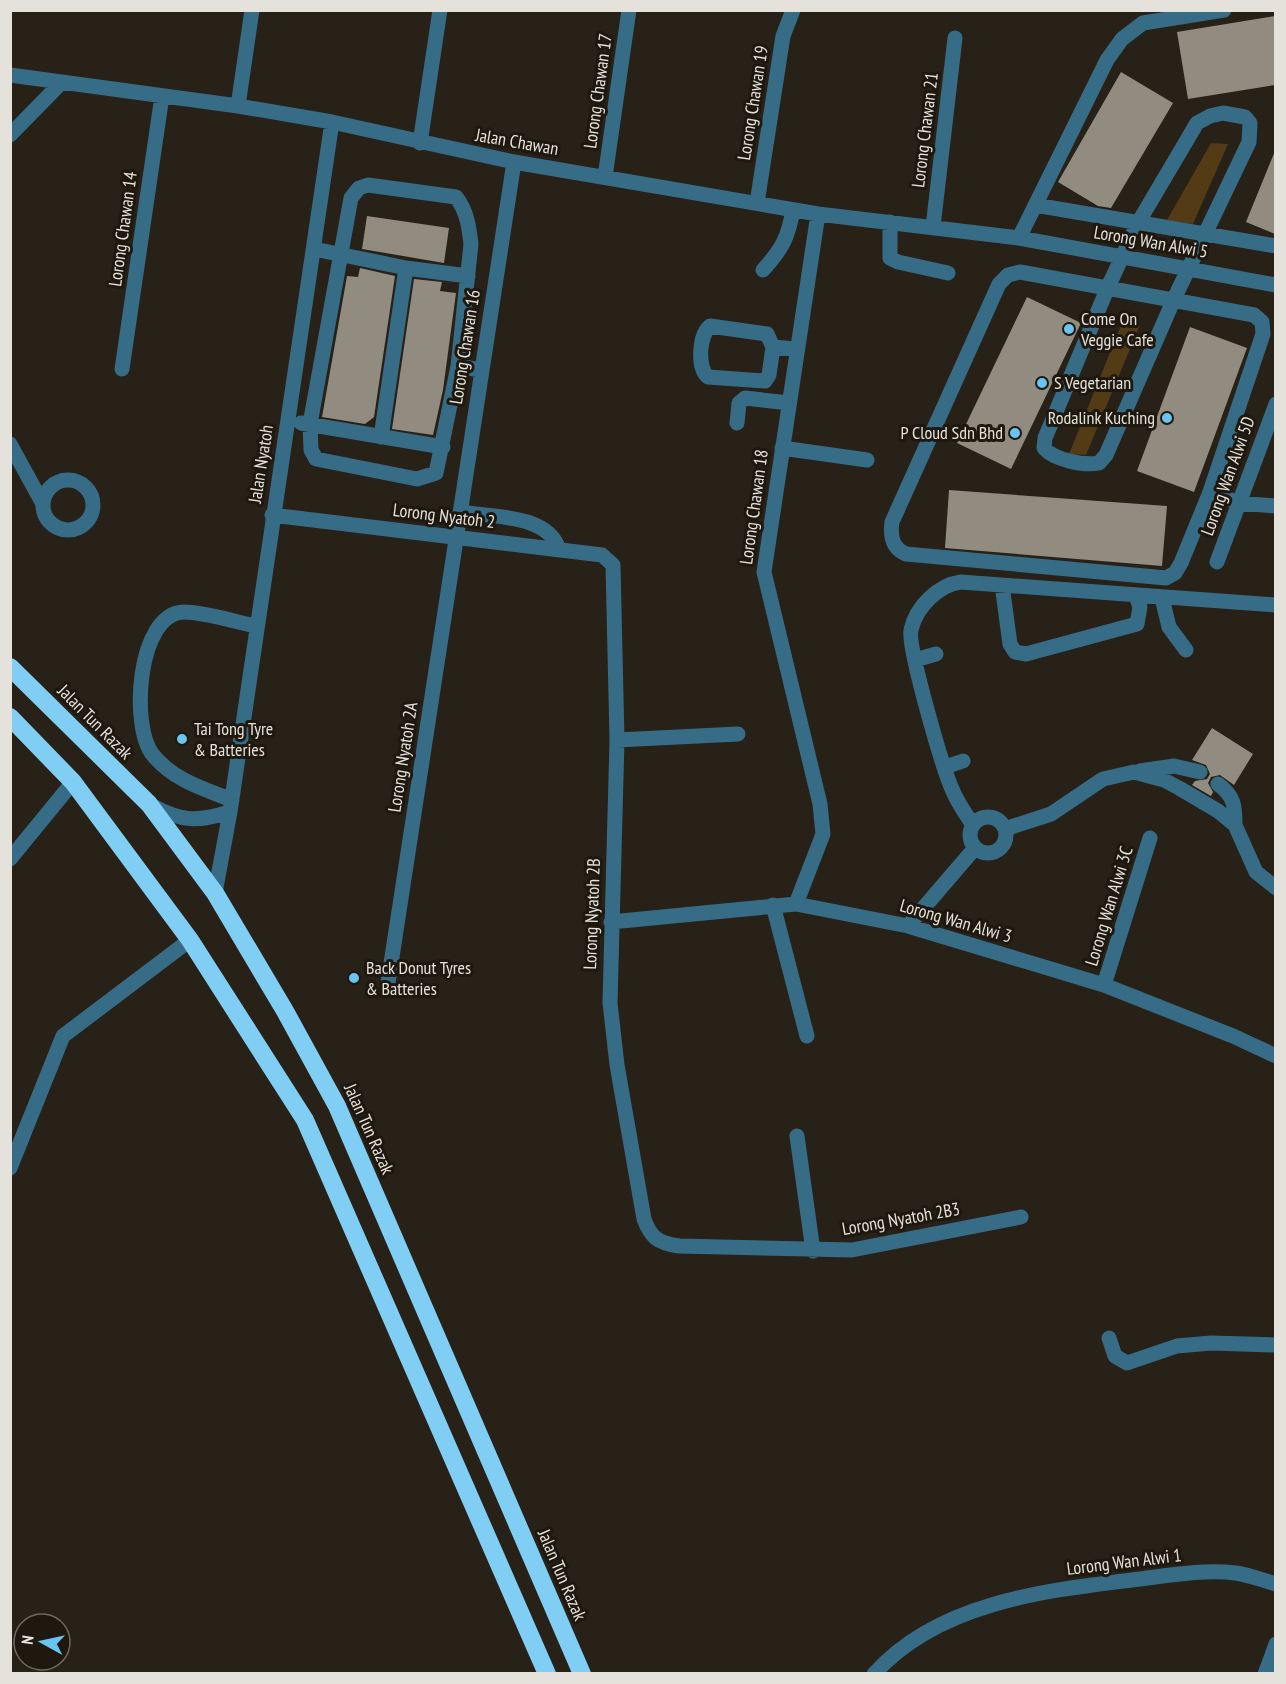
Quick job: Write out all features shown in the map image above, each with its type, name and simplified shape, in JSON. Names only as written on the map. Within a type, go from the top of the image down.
[{"type":"highway","name":"Jalan Tun Razak","points":[[10,667],[148,804],[214,893],[337,1106],[582,1674]]},
{"type":"highway","points":[[10,717],[73,782],[190,940],[305,1120],[547,1674]]},
{"type":"street","points":[[238,106],[252,10]]},
{"type":"street","points":[[420,143],[440,10]]},
{"type":"street","name":"Lorong Chawan 17","points":[[605,177],[629,10]]},
{"type":"street","name":"Lorong Chawan 19","points":[[757,203],[783,36],[793,10]]},
{"type":"street","points":[[1019,238],[1107,60],[1122,39],[1143,23],[1224,10]]},
{"type":"street","name":"Lorong Chawan 21","points":[[933,227],[956,38]]},
{"type":"street","name":"Jalan Chawan","points":[[10,75],[238,106],[332,122],[514,162],[793,210],[1019,238]]},
{"type":"street","points":[[10,135],[62,82]]},
{"type":"street","name":"Lorong Chawan 14","points":[[122,369],[162,96]]},
{"type":"street","points":[[1217,114],[1237,114],[1245,117],[1250,123],[1249,142],[1174,299],[1106,455],[1099,463],[1090,464],[1050,455],[1044,448],[1045,438],[1108,287],[1138,223],[1197,123],[1217,114]]},
{"type":"street","name":"Jalan Nyatoh","points":[[214,893],[231,806],[272,515],[332,122]]},
{"type":"street","name":"Lorong Chawan 16","points":[[456,537],[480,370],[514,162]]},
{"type":"street","points":[[368,185],[456,197],[469,226],[471,244],[458,366],[436,473],[417,479],[316,459],[311,450],[310,424],[341,254],[351,198],[359,188],[368,185]]},
{"type":"street","points":[[1035,205],[1275,246]]},
{"type":"street","points":[[763,270],[780,252],[789,233],[793,210]]},
{"type":"street","name":"Lorong Chawan 18","points":[[796,904],[823,834],[820,804],[764,572],[818,214]]},
{"type":"street","points":[[890,222],[890,258],[898,262],[948,273]]},
{"type":"street","name":"Lorong Wan Alwi 5","points":[[1019,238],[1275,285]]},
{"type":"street","points":[[314,249],[406,268],[468,276]]},
{"type":"street","points":[[381,437],[406,268]]},
{"type":"street","points":[[1020,272],[1108,287],[1254,315],[1262,322],[1263,328],[1210,492],[1175,573],[1166,578],[906,554],[896,548],[892,540],[892,522],[1003,279],[1020,272]]},
{"type":"street","points":[[710,326],[767,334],[772,347],[769,375],[765,381],[708,377],[702,373],[700,365],[706,331],[710,326]]},
{"type":"street","points":[[772,347],[796,350]]},
{"type":"street","points":[[458,366],[480,370]]},
{"type":"street","points":[[737,423],[739,403],[745,398],[789,403]]},
{"type":"street","name":"Lorong Wan Alwi 5D","points":[[1217,562],[1275,404]]},
{"type":"street","points":[[288,422],[443,447]]},
{"type":"street","points":[[10,444],[44,504]]},
{"type":"street","points":[[782,448],[867,460]]},
{"type":"street","points":[[1210,492],[1238,503],[1275,506]]},
{"type":"street","points":[[460,512],[532,524],[550,532],[560,550]]},
{"type":"street","name":"Lorong Nyatoh 2","points":[[272,515],[602,555],[611,560]]},
{"type":"street","name":"Lorong Nyatoh 2A","points":[[388,983],[456,537]]},
{"type":"street","name":"Lorong Nyatoh 2B","points":[[611,560],[613,565],[617,740],[611,922],[611,1014],[617,1065],[644,1219],[650,1235],[662,1244],[679,1246]]},
{"type":"street","points":[[973,825],[953,792],[910,643],[910,630],[915,619],[939,590],[948,584],[961,582],[1275,605]]},
{"type":"street","points":[[1002,585],[1010,644],[1015,652],[1026,654],[1137,624],[1140,607],[1136,596]]},
{"type":"street","points":[[1162,598],[1169,627],[1186,650]]},
{"type":"street","points":[[231,806],[169,771],[152,754],[143,738],[140,711],[146,657],[156,628],[168,618],[183,612],[256,626]]},
{"type":"street","points":[[915,660],[936,654]]},
{"type":"street","points":[[617,740],[738,734]]},
{"type":"street","points":[[945,767],[963,761]]},
{"type":"street","points":[[1005,830],[1051,814],[1103,780],[1134,772],[1174,766],[1200,772]]},
{"type":"street","points":[[1134,772],[1164,780],[1218,811],[1235,825]]},
{"type":"street","points":[[10,859],[73,782]]},
{"type":"street","points":[[1218,784],[1230,792],[1235,803],[1235,825],[1256,872],[1275,888]]},
{"type":"street","points":[[148,804],[171,816],[187,820],[231,806]]},
{"type":"street","points":[[987,817],[1001,822],[1005,830],[1003,845],[997,851],[981,852],[975,848],[970,832],[973,825],[987,817]]},
{"type":"street","name":"Lorong Wan Alwi 3C","points":[[1104,985],[1150,838]]},
{"type":"street","points":[[908,926],[975,848]]},
{"type":"street","points":[[1256,872],[1275,873]]},
{"type":"street","name":"Lorong Wan Alwi 3","points":[[611,922],[796,904],[908,926],[1104,985],[1233,1036],[1275,1056]]},
{"type":"street","points":[[773,905],[807,1036]]},
{"type":"street","points":[[10,1168],[63,1036],[190,940]]},
{"type":"street","points":[[797,1136],[813,1251]]},
{"type":"street","name":"Lorong Nyatoh 2B3","points":[[679,1246],[813,1251],[852,1250],[1021,1217]]},
{"type":"street","points":[[1109,1338],[1115,1356],[1127,1363],[1177,1346],[1211,1343],[1275,1346]]},
{"type":"street","name":"Lorong Wan Alwi 1","points":[[874,1674],[890,1658],[924,1633],[978,1610],[1065,1588],[1191,1573],[1234,1572],[1275,1584]]},
{"type":"street","points":[[1265,1674],[1275,1644]]},
{"type":"shaded area","points":[[1211,143],[1228,144],[1193,224],[1167,220]]},
{"type":"shaded area","points":[[1124,318],[1140,325],[1086,455],[1069,454]]},
{"type":"building","points":[[1275,16],[1275,85],[1188,99],[1177,32]]},
{"type":"building","points":[[1121,72],[1173,103],[1111,208],[1098,206],[1058,182]]},
{"type":"building","points":[[1275,151],[1275,234],[1246,222]]},
{"type":"building","points":[[367,216],[449,228],[444,263],[362,249]]},
{"type":"building","points":[[360,268],[395,276],[374,417],[365,424],[322,417],[347,276],[358,277]]},
{"type":"building","points":[[414,279],[442,282],[440,291],[456,293],[443,390],[433,435],[392,429]]},
{"type":"building","points":[[1027,297],[1081,323],[1011,469],[957,443]]},
{"type":"building","points":[[1190,327],[1247,348],[1194,492],[1137,471]]},
{"type":"building","points":[[949,490],[1167,506],[1162,566],[945,548]]},
{"type":"building","points":[[1212,728],[1253,754],[1234,785],[1220,775],[1211,777],[1208,783],[1213,792],[1211,796],[1192,785],[1195,781],[1207,779],[1210,774],[1206,765],[1192,760]]},
{"type":"place","name":"Come On Veggie Cafe","points":[[1069,329]]},
{"type":"place","name":"S Vegetarian","points":[[1042,383]]},
{"type":"place","name":"Rodalink Kuching","points":[[1167,418]]},
{"type":"place","name":"P Cloud Sdn Bhd","points":[[1015,433]]},
{"type":"place","name":"Tai Tong Tyre & Batteries","points":[[182,739]]},
{"type":"place","name":"Back Donut Tyres & Batteries","points":[[354,978]]}]
